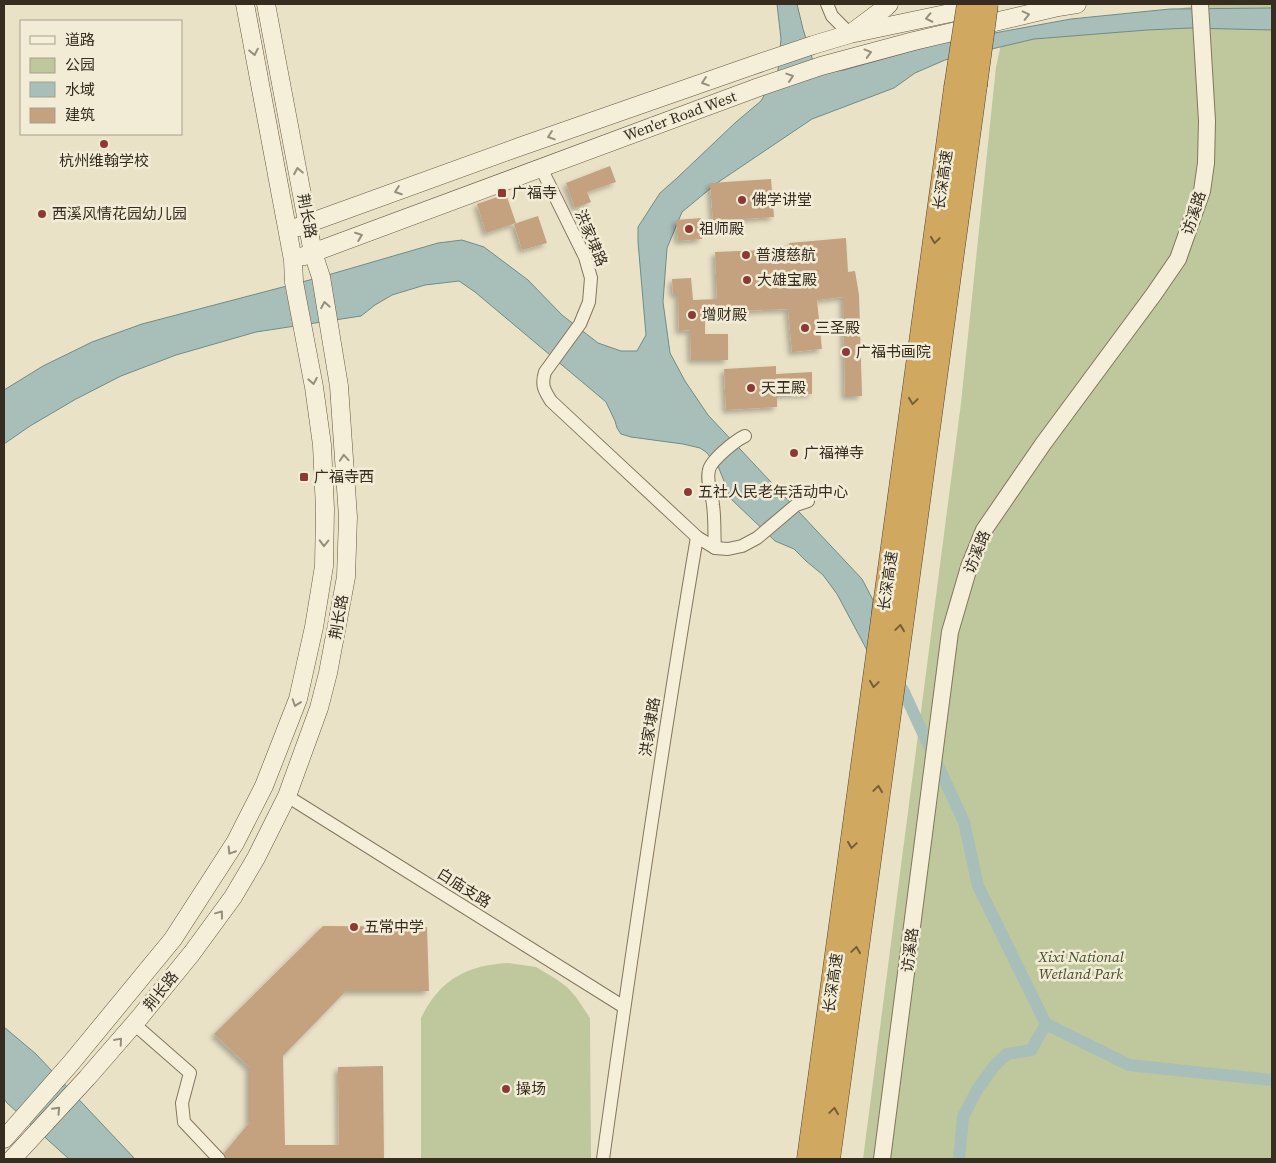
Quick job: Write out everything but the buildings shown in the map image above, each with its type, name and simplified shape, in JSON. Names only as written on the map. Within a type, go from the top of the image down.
[{"type":"highway","name":"长深高速","points":[[828,1159],[965,86],[968,4]]},
{"type":"highway","name":"长深高速","points":[[809,1159],[965,86],[986,4]]},
{"type":"main road","name":"荆长路","points":[[9,1133],[71,1063],[174,939],[235,844],[264,786],[298,699],[314,627],[324,566],[325,509],[322,445],[314,387],[294,282],[293,260],[288,230],[245,4]]},
{"type":"main road","name":"荆长路","points":[[12,1159],[134,1024],[192,953],[233,897],[256,858],[287,796],[319,708],[328,673],[346,577],[348,517],[339,386],[320,277],[313,253],[266,4]]},
{"type":"main road","points":[[850,34],[889,4]]},
{"type":"main road","name":"Wen'er Road West","points":[[288,230],[510,150],[751,66],[850,34],[994,4]]},
{"type":"main road","name":"Wen'er Road West","points":[[293,260],[759,87],[821,66],[914,41],[1077,4]]},
{"type":"street","points":[[827,4],[832,16],[850,34]]},
{"type":"street","name":"访溪路","points":[[882,1159],[950,632],[969,568],[984,530],[1043,444],[1149,302],[1178,259],[1202,191],[1206,163],[1208,134],[1200,4]]},
{"type":"street","name":"洪家埭路","points":[[541,168],[585,257],[591,278],[589,302],[580,324],[545,372],[542,381],[544,391],[551,401],[697,537],[672,684],[603,1159]]},
{"type":"street","points":[[714,548],[713,504],[709,488],[709,470],[712,463],[740,438]]},
{"type":"street","points":[[697,537],[714,548],[728,550],[742,546],[757,538],[802,503]]},
{"type":"street","name":"白庙支路","points":[[287,796],[624,1006]]},
{"type":"street","points":[[134,1024],[190,1073],[182,1102],[184,1122],[219,1159]]},
{"type":"green space","name":"Xixi National Wetland Park","points":[[1205,4],[1272,4],[1272,1159],[863,1159],[961,403],[996,67],[1002,40]]},
{"type":"green space","name":"操场","points":[[508,963],[536,967],[556,979],[576,997],[590,1018],[591,1159],[421,1159],[421,1018],[436,994],[456,977],[480,967]]},
{"type":"water","points":[[777,4],[797,4],[814,64],[829,72],[844,70],[940,43],[1071,19],[1170,9],[1272,8],[1272,30],[1190,28],[1034,39],[945,60],[915,73],[894,88],[812,119],[717,183],[682,212],[667,248],[663,302],[670,353],[685,381],[708,415],[862,579],[873,600],[868,652],[837,594],[823,575],[794,549],[775,541],[731,499],[718,466],[706,452],[700,448],[683,444],[621,434],[606,402],[475,292],[459,281],[425,285],[392,295],[361,316],[256,332],[176,355],[121,376],[76,399],[4,444],[4,390],[43,366],[92,342],[142,324],[321,277],[438,243],[462,240],[484,247],[528,280],[562,315],[598,343],[621,351],[637,351],[646,335],[638,227],[660,193],[761,101],[778,70],[781,39]]},
{"type":"water","points":[[4,1027],[36,1054],[135,1159],[69,1159],[7,1103],[4,1099]]},
{"type":"waterway","points":[[903,690],[964,822],[978,886],[1046,1024],[1129,1065],[1272,1080]]},
{"type":"waterway","points":[[959,1159],[963,1117],[977,1090],[994,1066],[1007,1054],[1031,1050],[1046,1024]]},
{"type":"place","name":"杭州维翰学校","points":[[104,144]]},
{"type":"place","name":"广福寺","points":[[502,193]]},
{"type":"place","name":"佛学讲堂","points":[[742,200]]},
{"type":"place","name":"西溪风情花园幼儿园","points":[[42,214]]},
{"type":"place","name":"祖师殿","points":[[689,229]]},
{"type":"place","name":"普渡慈航","points":[[746,255]]},
{"type":"place","name":"大雄宝殿","points":[[747,280]]},
{"type":"place","name":"增财殿","points":[[692,315]]},
{"type":"place","name":"三圣殿","points":[[805,328]]},
{"type":"place","name":"广福书画院","points":[[846,352]]},
{"type":"place","name":"天王殿","points":[[751,388]]},
{"type":"place","name":"广福禅寺","points":[[794,453]]},
{"type":"place","name":"广福寺西","points":[[304,477]]},
{"type":"place","name":"五社人民老年活动中心","points":[[688,492]]},
{"type":"place","name":"五常中学","points":[[354,927]]},
{"type":"place","name":"操场","points":[[506,1089]]}]
